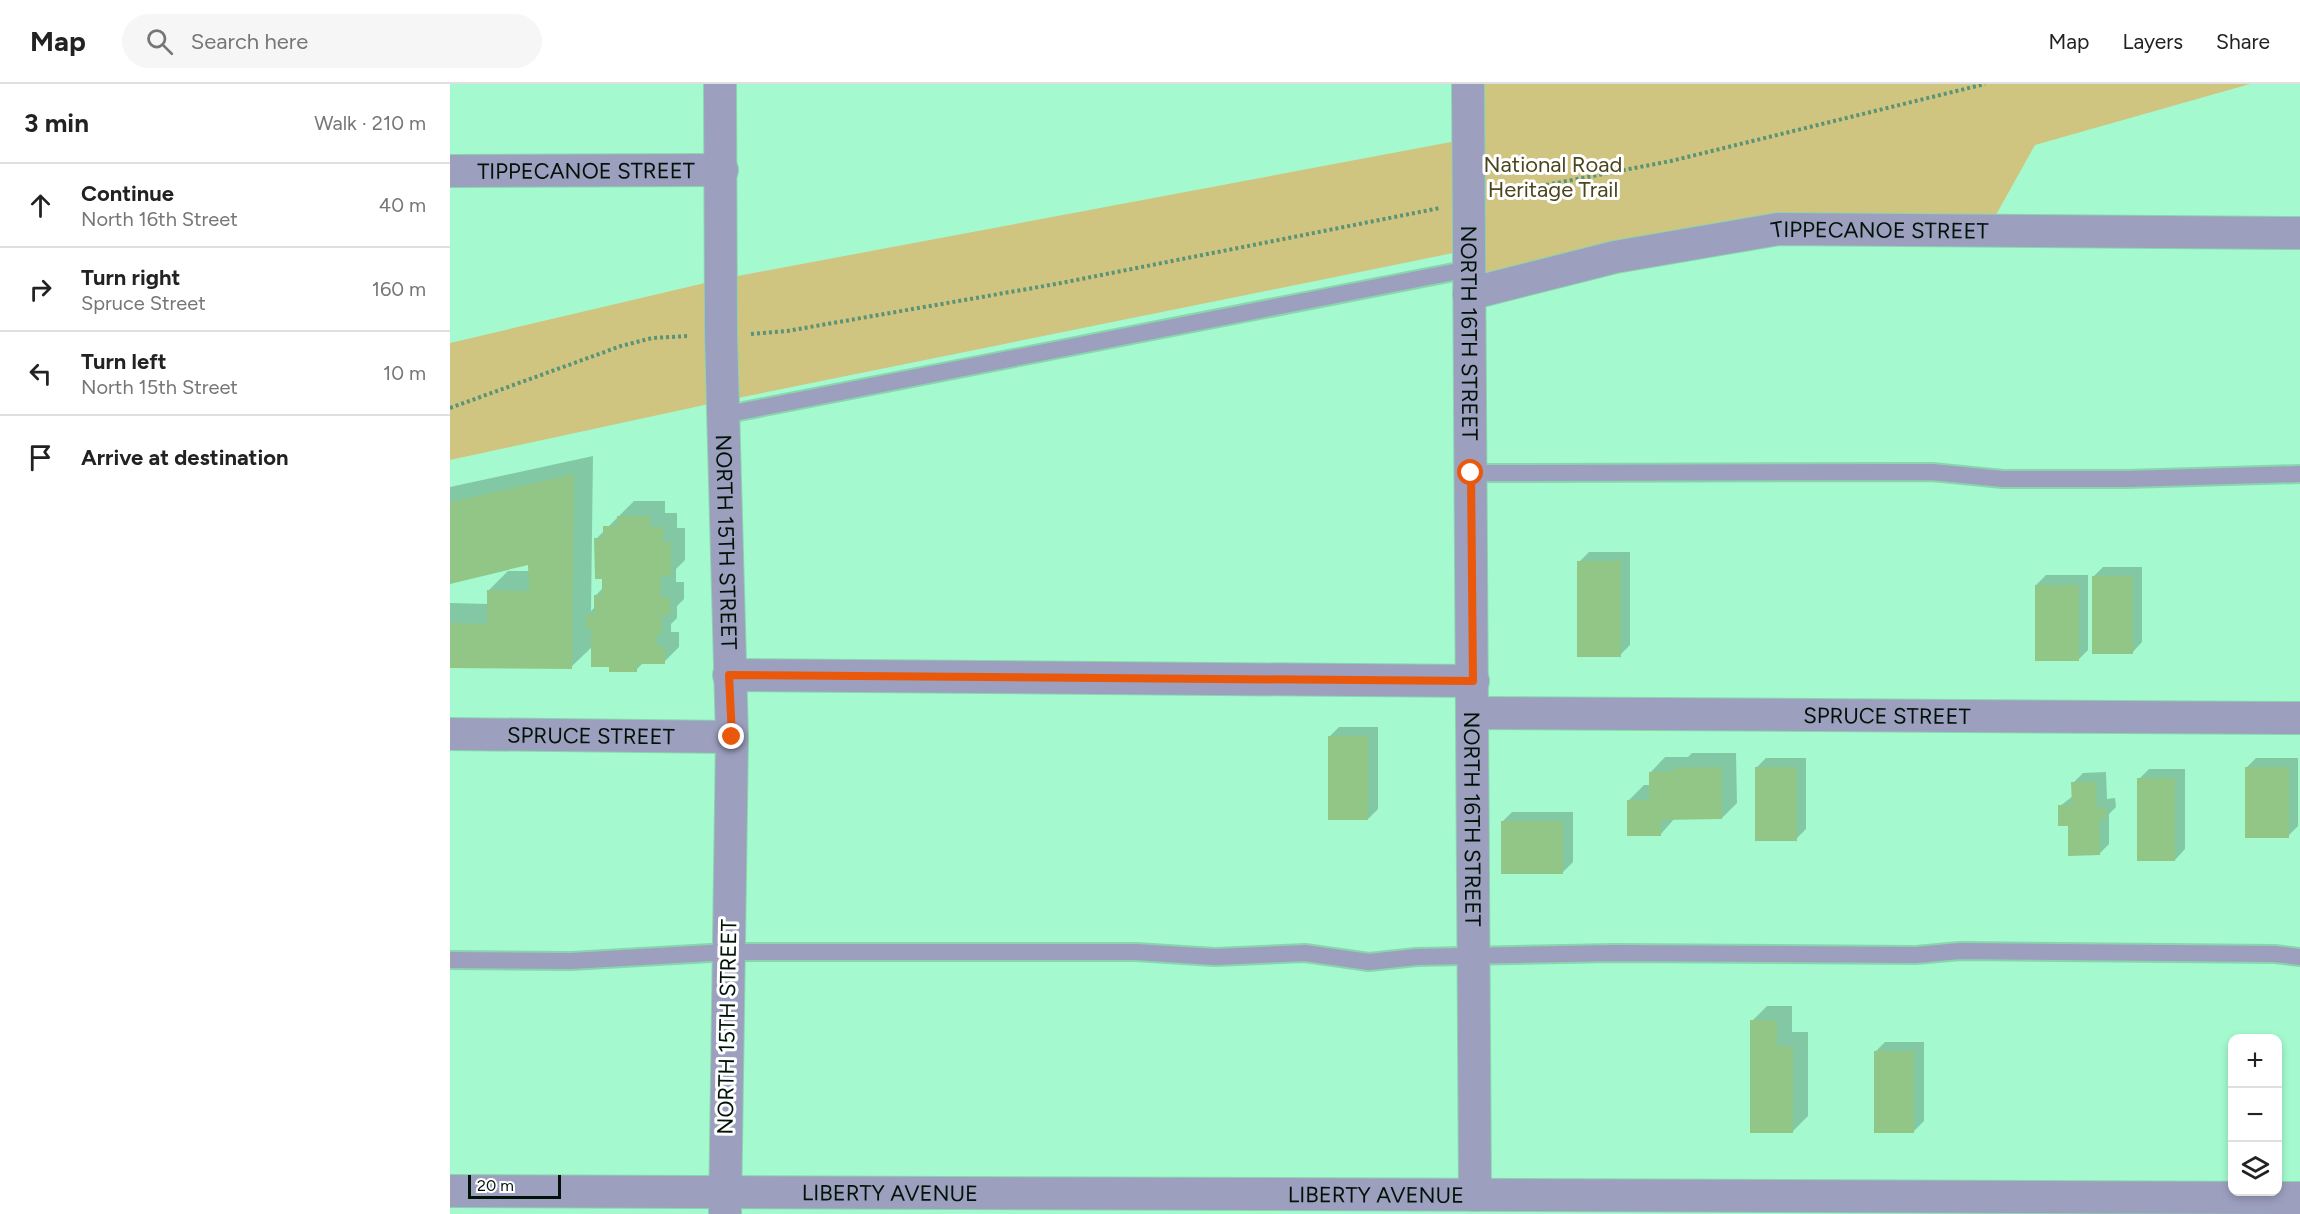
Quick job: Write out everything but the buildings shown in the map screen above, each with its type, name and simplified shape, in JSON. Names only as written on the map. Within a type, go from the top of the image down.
[{"type":"street","name":"NORTH 15TH STREET","points":[[720,84],[723,415],[732,737],[725,1203]]},
{"type":"street","name":"NORTH 16TH STREET","points":[[1467,84],[1475,1195]]},
{"type":"street","name":"TIPPECANOE STREET","points":[[450,171],[722,170]]},
{"type":"street","name":"TIPPECANOE STREET","points":[[1469,281],[1778,229],[2300,234]]},
{"type":"street","points":[[729,675],[1473,681]]},
{"type":"street","name":"SPRUCE STREET","points":[[1473,713],[2300,718]]},
{"type":"street","name":"SPRUCE STREET","points":[[450,734],[732,737]]},
{"type":"street","name":"LIBERTY AVENUE","points":[[450,1191],[725,1203],[1222,1204],[1475,1195],[1724,1205],[2213,1206],[2300,1198]]},
{"type":"lane","points":[[723,415],[1469,281]]},
{"type":"lane","points":[[1471,473],[1932,472],[2003,479],[2126,479],[2300,474]]},
{"type":"lane","points":[[450,960],[571,961],[728,952],[1136,952],[1215,957],[1305,953],[1369,962],[1416,957],[1614,953],[1916,955],[1960,951],[2275,954],[2300,957]]},
{"type":"path","points":[[1504,194],[1671,161],[1985,84]]},
{"type":"path","points":[[750,334],[787,331],[1056,284],[1430,211]]},
{"type":"path","points":[[450,408],[621,346],[652,338],[686,336]]},
{"type":"green space","name":"National Road Heritage Trail","points":[[1468,84],[2250,84],[2035,145],[1987,231],[1778,229],[1469,294],[1468,250],[723,401],[450,460],[450,343],[722,279],[1467,139]]},
{"type":"route","points":[[732,737],[729,675],[1473,681],[1471,473]]}]
